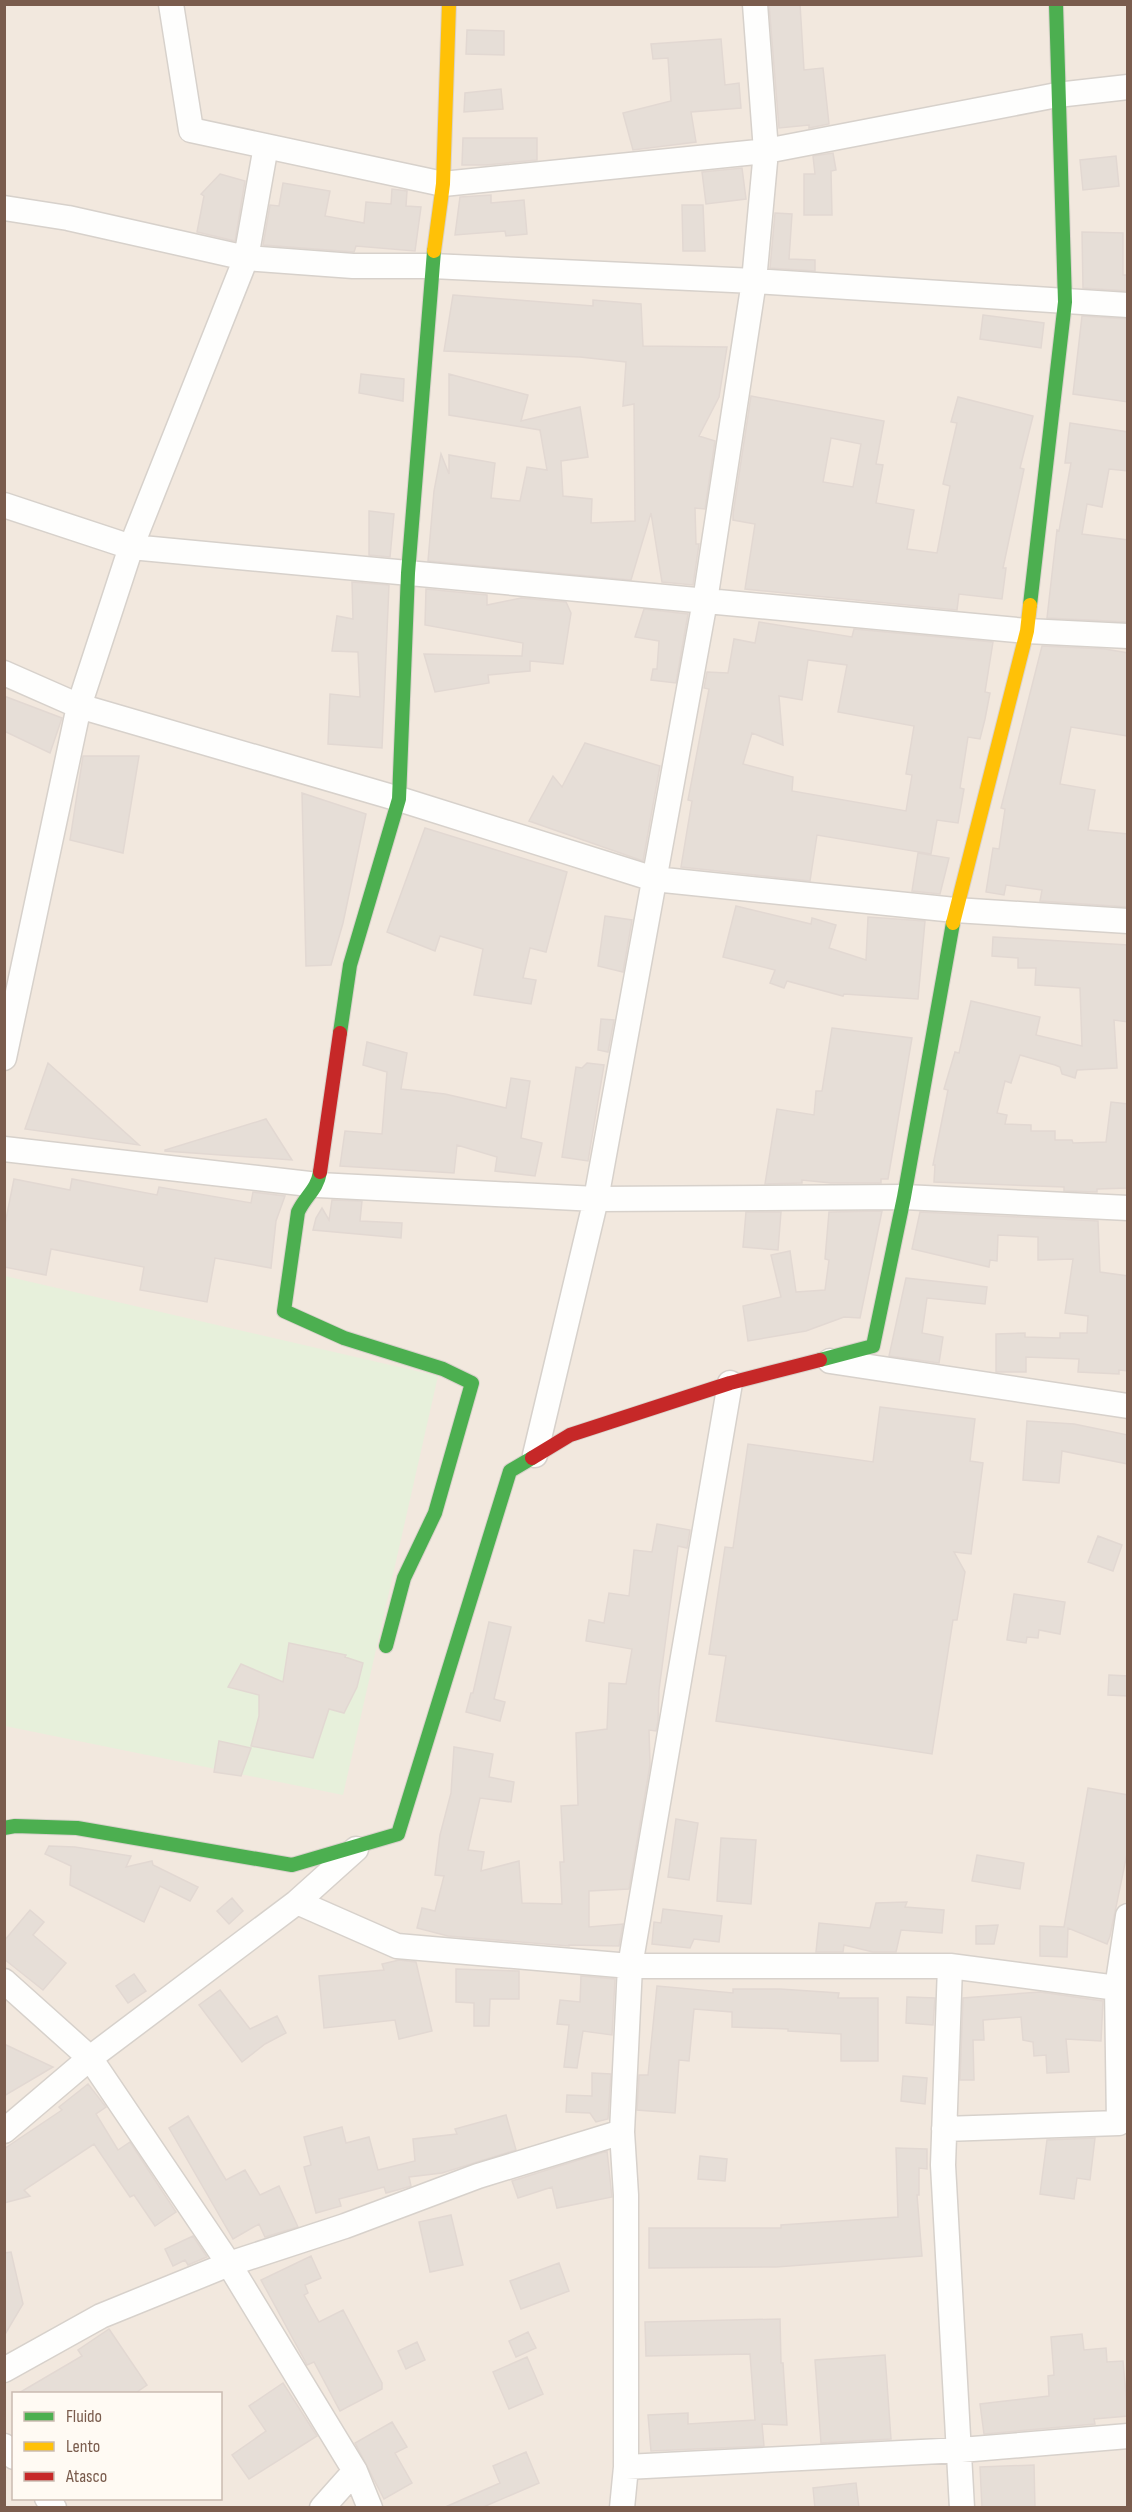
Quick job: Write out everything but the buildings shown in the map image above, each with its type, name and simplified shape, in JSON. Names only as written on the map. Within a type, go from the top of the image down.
[{"type":"street","points":[[171,4],[191,130],[443,184],[766,151],[1057,94],[1128,87]]},
{"type":"street","points":[[386,1646],[404,1578],[435,1513],[472,1383],[443,1369],[344,1338],[284,1311],[288,1294],[293,1239],[301,1204],[318,1185],[350,965],[399,799],[408,573],[432,266],[443,184],[449,4]]},
{"type":"street","points":[[535,1455],[596,1199],[705,601],[754,281],[766,151],[755,4]]},
{"type":"street","points":[[4,1828],[15,1826],[77,1828],[292,1865],[398,1834],[510,1471],[570,1435],[730,1383],[873,1346],[904,1197],[955,910],[1028,631],[1065,302],[1056,4]]},
{"type":"street","points":[[4,1058],[79,706],[131,547],[246,258],[266,146]]},
{"type":"street","points":[[4,208],[69,218],[246,258],[353,266],[432,266],[754,281],[1128,305]]},
{"type":"street","points":[[4,505],[131,547],[1028,631],[1128,636]]},
{"type":"street","points":[[4,673],[79,706],[399,799],[654,879],[955,910],[1128,921]]},
{"type":"street","points":[[4,1149],[318,1185],[596,1199],[904,1197],[1128,1208]]},
{"type":"street","points":[[825,1360],[1128,1406]]},
{"type":"street","points":[[622,2508],[626,2467],[626,2195],[622,2132],[630,1966],[730,1383]]},
{"type":"street","points":[[4,2131],[90,2058],[297,1902],[360,1845]]},
{"type":"street","points":[[297,1902],[397,1946],[630,1966],[950,1966],[1117,1988]]},
{"type":"street","points":[[944,2129],[1119,2122],[1117,1988],[1128,1916]]},
{"type":"street","points":[[950,1966],[943,2165],[963,2508]]},
{"type":"street","points":[[4,1981],[90,2058],[229,2264],[355,2471],[370,2508]]},
{"type":"street","points":[[4,2370],[102,2316],[229,2264],[345,2226],[478,2176],[622,2132]]},
{"type":"street","points":[[626,2467],[961,2450],[1128,2436]]},
{"type":"street","points":[[322,2508],[355,2471]]},
{"type":"shaded area","points":[[5,5],[1127,5],[1127,2507],[5,2508]]},
{"type":"green space","points":[[5,1276],[438,1376],[343,1795],[5,1726]]},
{"type":"traffic: fast","points":[[1030,605],[1065,302],[1056,4]]},
{"type":"traffic: fast","points":[[340,1033],[350,965],[399,799],[408,573],[434,251]]},
{"type":"traffic: fast","points":[[820,1360],[873,1346],[904,1197],[953,923]]},
{"type":"traffic: fast","points":[[320,1172],[298,1212],[284,1311],[344,1338],[443,1369],[472,1383],[435,1513],[404,1578],[386,1646]]},
{"type":"traffic: fast","points":[[4,1828],[15,1826],[77,1828],[292,1865],[398,1834],[510,1471],[532,1458]]},
{"type":"traffic: slow","points":[[434,251],[443,184],[449,4]]},
{"type":"traffic: slow","points":[[953,923],[1027,631],[1030,605]]},
{"type":"traffic: jam","points":[[320,1172],[340,1033]]},
{"type":"traffic: jam","points":[[532,1458],[570,1435],[730,1383],[820,1360]]}]
